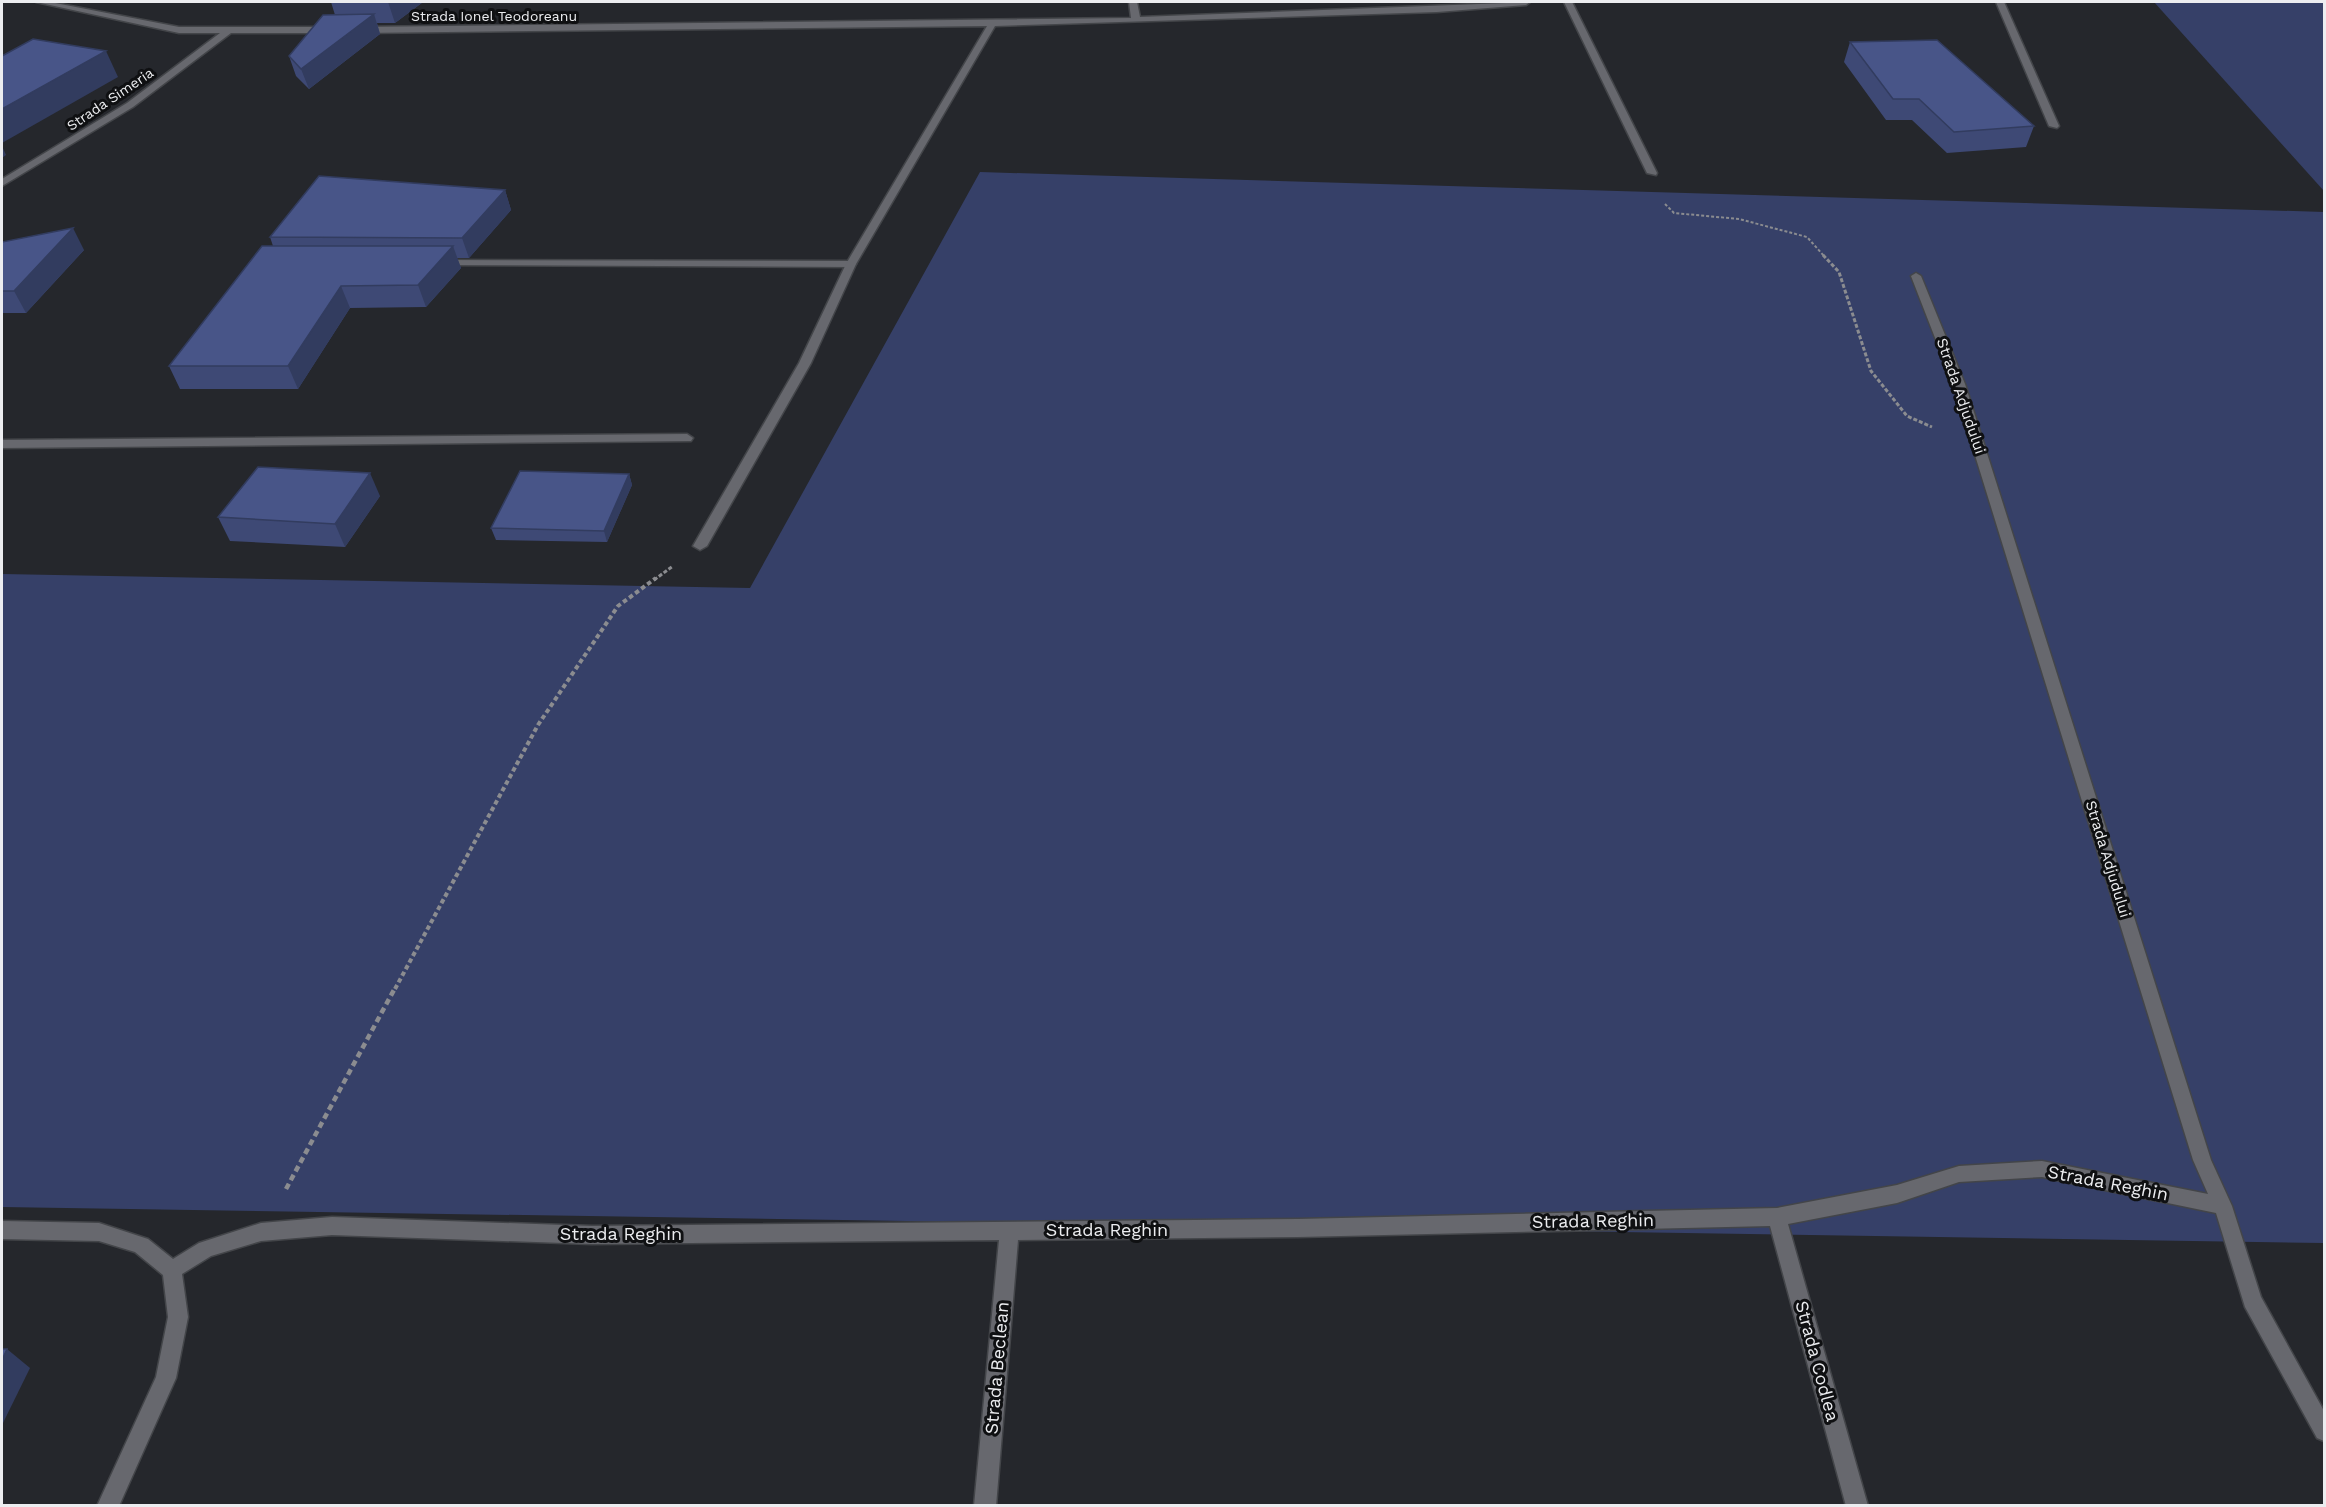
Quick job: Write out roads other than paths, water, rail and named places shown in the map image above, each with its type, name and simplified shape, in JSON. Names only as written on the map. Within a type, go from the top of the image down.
[{"type":"street","name":"Strada Ionel Teodoreanu","points":[[40,2],[180,30],[992,24],[1437,9],[1526,2]]},
{"type":"street","points":[[1133,2],[1136,20]]},
{"type":"street","points":[[1568,2],[1652,173]]},
{"type":"street","points":[[2000,2],[2054,126]]},
{"type":"street","points":[[700,546],[805,363],[851,264],[992,24]]},
{"type":"street","name":"Strada Simeria","points":[[2,183],[130,105],[229,30]]},
{"type":"street","points":[[432,263],[851,264]]},
{"type":"street","name":"Strada Adjudului","points":[[1916,276],[1959,384],[2202,1160],[2223,1206],[2252,1300],[2325,1431]]},
{"type":"street","points":[[2,444],[687,438]]},
{"type":"street","name":"Strada Reghin","points":[[172,1270],[206,1249],[261,1232],[332,1226],[592,1235],[1298,1228],[1777,1217],[1897,1194],[1959,1174],[2043,1169],[2223,1206]]},
{"type":"street","name":"Strada Codlea","points":[[1777,1217],[1857,1506]]},
{"type":"street","points":[[2,1230],[99,1232],[141,1245],[172,1270],[178,1317],[166,1378],[108,1506]]},
{"type":"street","name":"Strada Beclean","points":[[985,1506],[1009,1230]]}]
